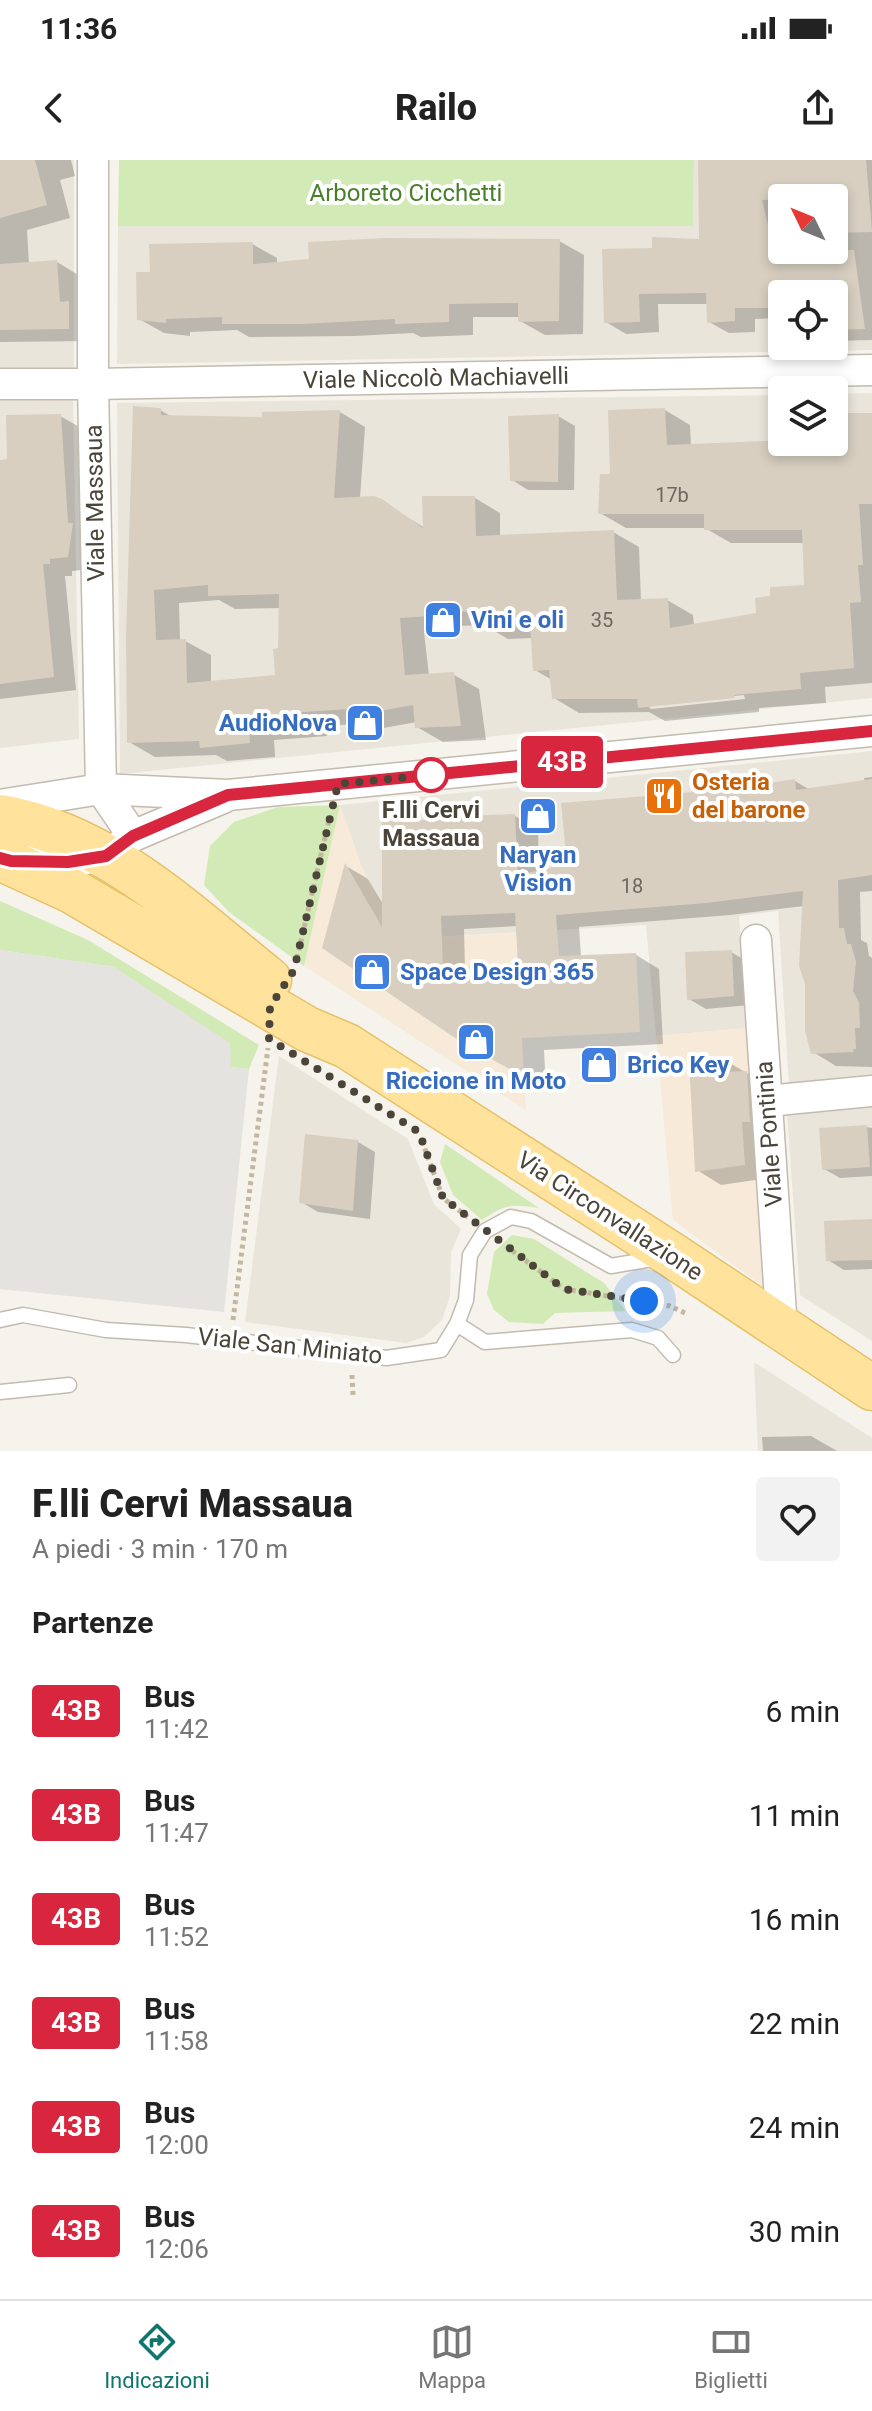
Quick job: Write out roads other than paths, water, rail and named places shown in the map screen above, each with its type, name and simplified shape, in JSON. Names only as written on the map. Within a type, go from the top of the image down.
[{"type":"main road","points":[[0,817],[75,839],[119,846],[153,886],[276,999]]},
{"type":"main road","points":[[5,860],[276,999]]},
{"type":"main road","name":"Via Circonvallazione","points":[[276,999],[318,1016],[347,1046],[872,1388]]},
{"type":"street","name":"Viale Massaua","points":[[93,160],[93,384],[101,789]]},
{"type":"street","name":"Viale Niccolò Machiavelli","points":[[0,384],[872,370]]},
{"type":"street","points":[[0,805],[101,789],[228,795],[872,731]]},
{"type":"street","points":[[101,789],[119,846]]},
{"type":"street","points":[[5,860],[68,862],[119,846],[228,795]]},
{"type":"street","name":"Viale Pontinia","points":[[756,940],[782,1329]]},
{"type":"street","points":[[767,1101],[872,1091]]},
{"type":"lane","name":"Viale San Miniato","points":[[0,1320],[23,1315],[106,1330],[186,1335],[386,1358],[441,1350],[457,1324],[466,1300],[470,1255],[485,1231],[511,1217],[531,1221],[611,1266],[672,1255]]},
{"type":"lane","points":[[457,1324],[485,1342],[632,1330],[658,1338],[673,1355]]},
{"type":"lane","points":[[0,1392],[69,1385]]},
{"type":"place","name":"Vini e oli","points":[[443,620]]},
{"type":"place","name":"AudioNova","points":[[365,723]]},
{"type":"place","name":"F.lli Cervi Massaua","points":[[431,775]]},
{"type":"place","name":"Osteria del barone","points":[[664,796]]},
{"type":"place","name":"Naryan Vision","points":[[538,816]]},
{"type":"place","name":"Space Design 365","points":[[372,972]]},
{"type":"place","name":"Riccione in Moto","points":[[476,1042]]},
{"type":"place","name":"Brico Key","points":[[599,1065]]},
{"type":"park label","name":"Arboreto Cicchetti","points":[[406,193]]}]
